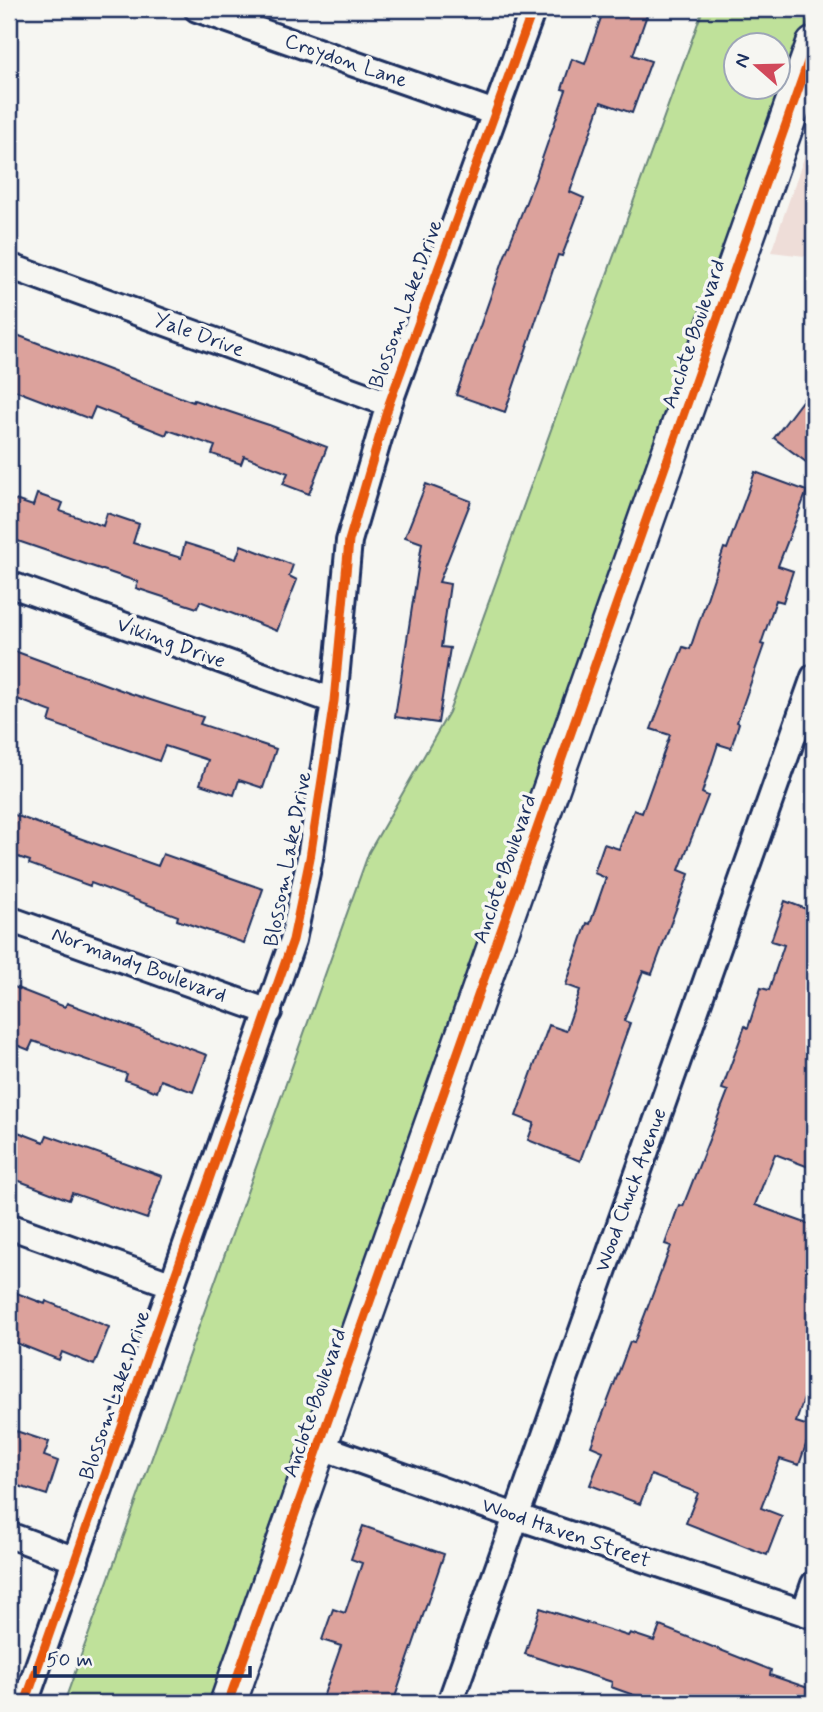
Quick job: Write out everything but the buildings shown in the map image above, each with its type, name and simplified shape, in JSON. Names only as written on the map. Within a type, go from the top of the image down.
[{"type":"street","name":"Croydon Lane","points":[[197,9],[495,113]]},
{"type":"street","name":"Blossom Lake Drive","points":[[25,1703],[293,940],[307,872],[334,701],[349,541],[389,404],[533,9]]},
{"type":"street","name":"Anclote Boulevard","points":[[228,1703],[814,46]]},
{"type":"street","name":"Yale Drive","points":[[9,266],[389,404]]},
{"type":"street","name":"Viking Drive","points":[[9,584],[334,701]]},
{"type":"street","name":"Wood Chuck Avenue","points":[[450,1703],[814,677]]},
{"type":"street","name":"Normandy Boulevard","points":[[9,919],[268,1012]]},
{"type":"street","points":[[9,1226],[173,1285]]},
{"type":"street","name":"Wood Haven Street","points":[[319,1446],[515,1516],[809,1615]]},
{"type":"street","points":[[9,1535],[76,1560]]},
{"type":"street","points":[[809,1615],[814,1584]]},
{"type":"shaded area","points":[[814,129],[814,257],[771,252]]},
{"type":"green space","points":[[703,9],[813,9],[792,68],[792,32],[722,32],[722,102],[780,102],[213,1703],[64,1703],[369,852],[449,712]]},
{"type":"cycle path","points":[[25,1703],[293,940],[310,858],[334,701],[349,541],[389,404],[533,9]]},
{"type":"cycle path","points":[[228,1703],[814,45]]}]
